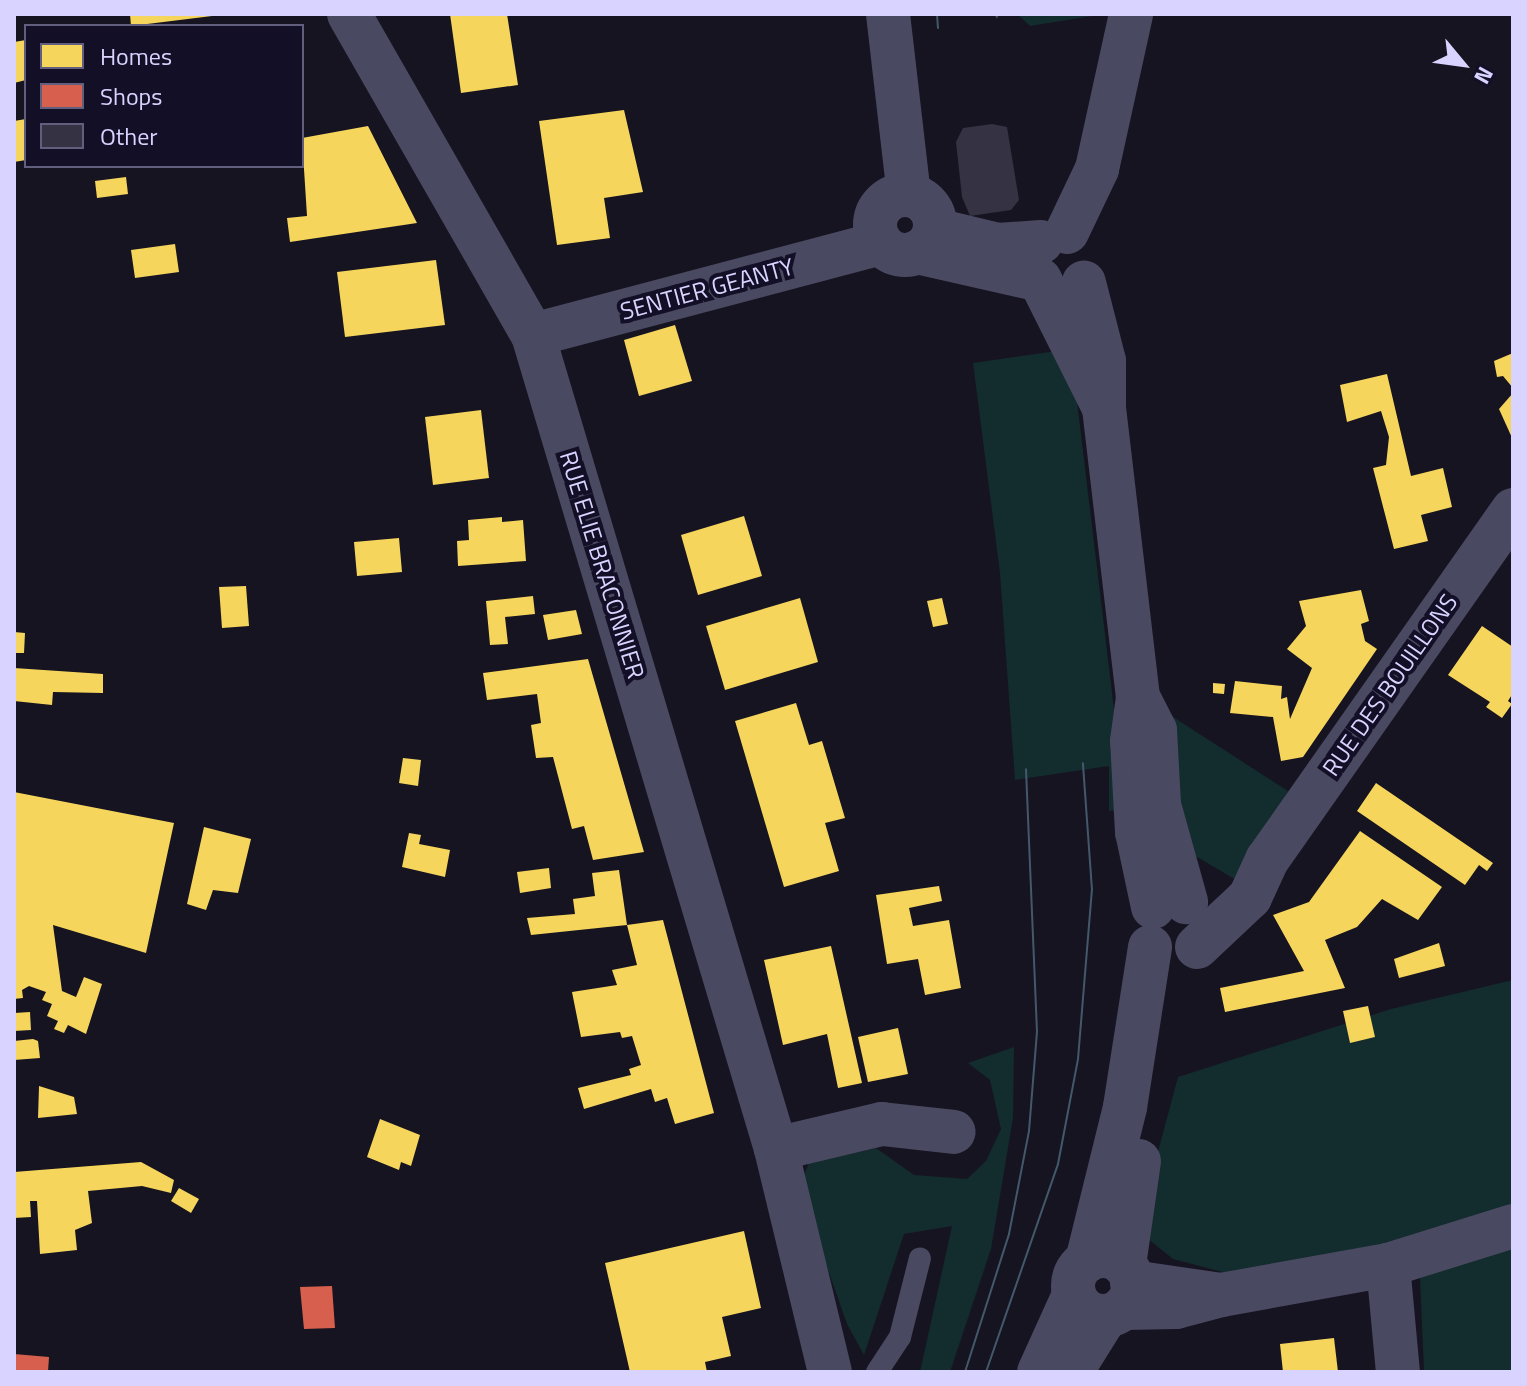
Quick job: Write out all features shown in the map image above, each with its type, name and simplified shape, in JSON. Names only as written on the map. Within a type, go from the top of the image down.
[{"type":"street","name":"RUE ELIE BRACONNIER","points":[[349,14],[533,335],[776,1149],[830,1372]]},
{"type":"street","points":[[888,14],[909,195],[882,206],[875,224],[911,241]]},
{"type":"street","points":[[1104,408],[1049,251],[1097,169],[1131,14]]},
{"type":"street","name":"SENTIER GEANTY","points":[[533,335],[911,241],[1049,251]]},
{"type":"street","points":[[1049,251],[1090,248],[1093,267],[1084,283],[1104,361],[1104,408],[1138,697],[1155,730],[1159,805],[1176,929],[1125,1107],[1108,1288],[1071,1372]]},
{"type":"street","name":"RUE DES BOUILLONS","points":[[1176,929],[1267,860],[1513,510]]},
{"type":"street","points":[[776,1149],[882,1124],[954,1132]]},
{"type":"street","points":[[1108,1288],[1176,1307],[1221,1295],[1388,1265],[1513,1226]]},
{"type":"street","points":[[1388,1265],[1398,1372]]},
{"type":"street","points":[[1039,1372],[1108,1288]]},
{"type":"lane","points":[[877,1372],[900,1337],[920,1258]]},
{"type":"green space","points":[[1017,14],[1105,14],[1030,26]]},
{"type":"green space","points":[[1057,351],[1073,368],[1126,809],[1109,811],[1109,766],[1015,780],[1000,573],[973,363]]},
{"type":"green space","points":[[1170,715],[1288,791],[1238,881],[1185,850]]},
{"type":"green space","points":[[1513,980],[1513,1207],[1397,1243],[1230,1274],[1173,1259],[1137,1230],[1178,1077],[1391,1009]]},
{"type":"green space","points":[[1014,1047],[1013,1118],[991,1249],[950,1372],[920,1372],[952,1226],[904,1234],[864,1355],[847,1324],[799,1187],[809,1163],[876,1148],[914,1175],[967,1179],[986,1161],[1001,1129],[990,1080],[968,1063]]},
{"type":"green space","points":[[1513,1248],[1513,1372],[1424,1372],[1420,1277]]},
{"type":"building: Homes","points":[[130,14],[212,14],[147,24],[131,24]]},
{"type":"building: Homes","points":[[450,14],[507,14],[518,85],[461,93]]},
{"type":"building: Homes","points":[[24,40],[24,80],[14,83],[14,42]]},
{"type":"building: Homes","points":[[624,110],[643,192],[604,198],[610,238],[557,245],[539,121]]},
{"type":"building: Homes","points":[[24,119],[24,160],[14,162],[14,121]]},
{"type":"building: Homes","points":[[368,126],[417,223],[290,242],[287,218],[307,216],[304,138]]},
{"type":"building: Homes","points":[[126,177],[128,194],[97,198],[95,181]]},
{"type":"building: Homes","points":[[175,244],[179,272],[135,278],[131,250]]},
{"type":"building: Homes","points":[[436,260],[445,325],[345,337],[337,272]]},
{"type":"building: Homes","points":[[675,325],[692,381],[639,396],[624,340]]},
{"type":"building: Homes","points":[[1513,353],[1513,388],[1503,376],[1497,377],[1494,361]]},
{"type":"building: Homes","points":[[1387,374],[1411,476],[1443,468],[1452,507],[1421,515],[1428,541],[1394,549],[1373,468],[1386,465],[1389,437],[1381,411],[1347,422],[1340,385]]},
{"type":"building: Homes","points":[[1513,393],[1513,440],[1499,409]]},
{"type":"building: Homes","points":[[481,410],[489,478],[433,485],[425,417]]},
{"type":"building: Homes","points":[[744,516],[762,576],[698,595],[681,535]]},
{"type":"building: Homes","points":[[502,517],[502,522],[523,520],[526,561],[458,566],[457,541],[469,540],[468,520]]},
{"type":"building: Homes","points":[[399,538],[402,572],[357,576],[354,542]]},
{"type":"building: Homes","points":[[246,586],[249,626],[222,628],[219,587]]},
{"type":"building: Homes","points":[[1361,590],[1369,621],[1361,624],[1365,641],[1377,649],[1303,757],[1281,761],[1273,717],[1230,713],[1235,681],[1282,686],[1281,699],[1287,697],[1290,719],[1312,668],[1287,649],[1306,626],[1299,601]]},
{"type":"building: Homes","points":[[533,596],[535,614],[505,617],[508,644],[490,645],[486,601]]},
{"type":"building: Homes","points":[[800,598],[818,662],[725,690],[706,626]]},
{"type":"building: Homes","points":[[942,598],[948,624],[933,627],[927,601]]},
{"type":"building: Homes","points":[[576,610],[582,634],[548,640],[543,615]]},
{"type":"building: Homes","points":[[1482,626],[1513,647],[1513,693],[1508,701],[1512,704],[1502,718],[1486,707],[1490,702],[1448,675]]},
{"type":"building: Homes","points":[[14,632],[25,633],[24,653],[14,653]]},
{"type":"building: Homes","points":[[588,659],[644,852],[593,860],[584,826],[572,829],[553,757],[536,758],[531,725],[541,723],[537,694],[487,700],[483,673]]},
{"type":"building: Homes","points":[[14,668],[103,674],[103,693],[53,692],[52,705],[14,701]]},
{"type":"building: Homes","points":[[1213,683],[1225,684],[1224,694],[1213,693]]},
{"type":"building: Homes","points":[[796,703],[809,745],[822,741],[845,818],[825,823],[839,871],[784,887],[735,721]]},
{"type":"building: Homes","points":[[403,758],[421,760],[418,786],[399,783]]},
{"type":"building: Homes","points":[[1376,783],[1493,863],[1487,871],[1479,865],[1465,885],[1357,811]]},
{"type":"building: Homes","points":[[14,792],[174,823],[146,953],[53,925],[62,991],[76,997],[84,977],[102,984],[86,1034],[68,1025],[64,1033],[54,1029],[58,1021],[47,1016],[52,1004],[42,1000],[46,992],[29,986],[22,990],[23,998],[14,999]]},
{"type":"building: Homes","points":[[204,827],[251,839],[238,893],[213,890],[206,910],[187,904]]},
{"type":"building: Homes","points":[[1360,831],[1442,887],[1418,920],[1382,899],[1357,927],[1325,940],[1345,988],[1225,1012],[1220,988],[1304,971],[1273,915],[1309,902]]},
{"type":"building: Homes","points":[[409,833],[421,835],[419,844],[450,850],[445,877],[402,867]]},
{"type":"building: Homes","points":[[549,868],[551,888],[520,893],[517,872]]},
{"type":"building: Homes","points":[[619,870],[627,925],[531,935],[527,918],[575,914],[573,899],[595,896],[592,873]]},
{"type":"building: Homes","points":[[939,886],[942,901],[909,908],[913,926],[949,920],[961,988],[925,995],[918,959],[887,964],[876,895]]},
{"type":"building: Homes","points":[[663,920],[714,1113],[675,1124],[667,1098],[655,1102],[651,1089],[584,1109],[578,1088],[631,1075],[629,1069],[641,1065],[632,1036],[622,1038],[620,1032],[581,1037],[572,992],[617,985],[612,970],[637,965],[627,925]]},
{"type":"building: Homes","points":[[1439,943],[1445,966],[1399,978],[1394,959]]},
{"type":"building: Homes","points":[[831,946],[862,1083],[838,1088],[827,1034],[783,1045],[764,960]]},
{"type":"building: Homes","points":[[1368,1006],[1375,1037],[1350,1043],[1343,1011]]},
{"type":"building: Homes","points":[[30,1012],[31,1030],[14,1031],[14,1013]]},
{"type":"building: Homes","points":[[898,1028],[908,1074],[868,1082],[858,1037]]},
{"type":"building: Homes","points":[[14,1041],[38,1041],[40,1058],[14,1060]]},
{"type":"building: Homes","points":[[39,1086],[74,1097],[77,1114],[38,1118]]},
{"type":"building: Homes","points":[[380,1119],[420,1135],[411,1166],[401,1162],[399,1170],[367,1157]]},
{"type":"building: Homes","points":[[141,1162],[174,1180],[171,1193],[142,1186],[88,1191],[92,1223],[75,1230],[77,1250],[40,1254],[37,1201],[30,1201],[31,1217],[14,1218],[14,1172]]},
{"type":"building: Homes","points":[[179,1188],[199,1199],[191,1213],[171,1201]]},
{"type":"building: Homes","points":[[744,1231],[761,1308],[722,1317],[731,1356],[705,1362],[707,1372],[630,1372],[605,1263]]},
{"type":"building: Homes","points":[[1334,1338],[1338,1372],[1283,1372],[1280,1344]]},
{"type":"building: Shops","points":[[332,1286],[335,1328],[304,1329],[300,1287]]},
{"type":"building: Shops","points":[[14,1354],[49,1357],[48,1372],[14,1372]]},
{"type":"building: Other","points":[[992,124],[1007,127],[1019,200],[1011,210],[970,216],[962,197],[956,142],[963,128]]},
{"type":"tram line","points":[[937,14],[938,28]]},
{"type":"tram line","points":[[986,1372],[1058,1164],[1078,1059],[1092,890],[1083,763]]},
{"type":"tram line","points":[[965,1372],[1009,1234],[1029,1131],[1037,1032],[1026,769]]}]
